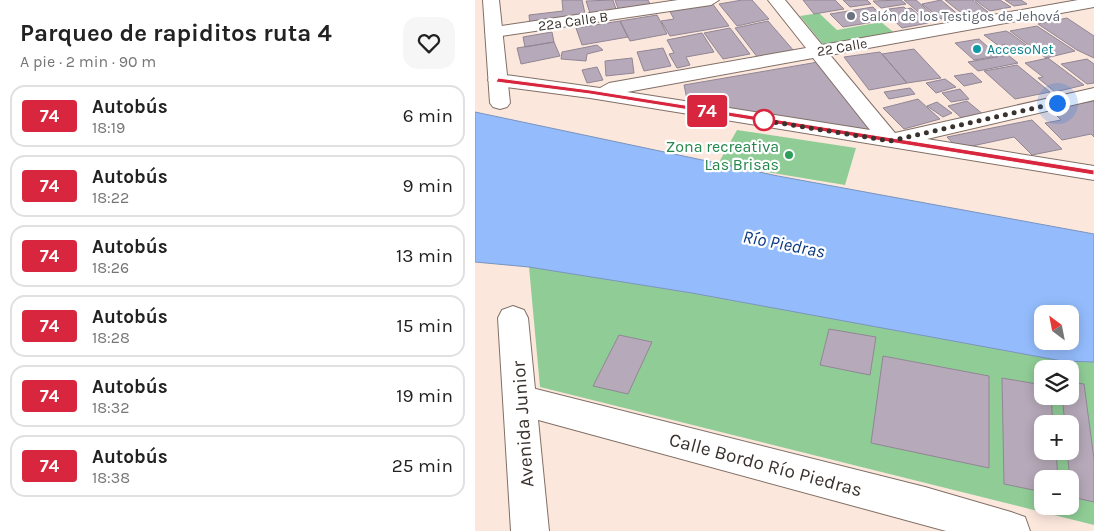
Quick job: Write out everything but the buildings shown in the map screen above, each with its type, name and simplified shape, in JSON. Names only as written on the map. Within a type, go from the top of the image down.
[{"type":"street","points":[[491,0],[500,103]]},
{"type":"street","name":"22a Calle B","points":[[494,32],[711,0]]},
{"type":"street","points":[[776,0],[890,141]]},
{"type":"street","name":"22 Calle","points":[[590,92],[817,51],[1063,3],[1091,10]]},
{"type":"street","points":[[498,80],[590,92],[1094,173]]},
{"type":"street","points":[[890,141],[1094,94]]},
{"type":"street","name":"Avenida Junior","points":[[513,318],[530,531]]},
{"type":"street","name":"Calle Bordo Río Piedras","points":[[520,400],[925,506],[1011,531]]},
{"type":"green space","points":[[819,13],[837,30],[881,22],[897,35],[826,48],[800,16]]},
{"type":"green space","points":[[737,130],[856,148],[845,185],[718,164]]},
{"type":"green space","points":[[529,267],[692,293],[1057,360],[1034,360],[1034,405],[1079,405],[1079,362],[1094,362],[1094,525],[1054,515],[1079,515],[1079,470],[1034,470],[1034,510],[540,387]]},
{"type":"water","name":"Río Piedras","points":[[475,112],[778,176],[1094,234],[1094,362],[1057,360],[692,293],[529,267],[475,262]]},
{"type":"bus line","name":"74","points":[[498,80],[590,92],[1094,173]]},
{"type":"place","name":"Salón de los Testigos de Jehová","points":[[851,16]]},
{"type":"place","name":"AccesoNet","points":[[977,49]]},
{"type":"place","name":"Zona recreativa Las Brisas","points":[[789,155]]},
{"type":"route","points":[[764,120],[761,120],[890,141],[1057,103]]}]
